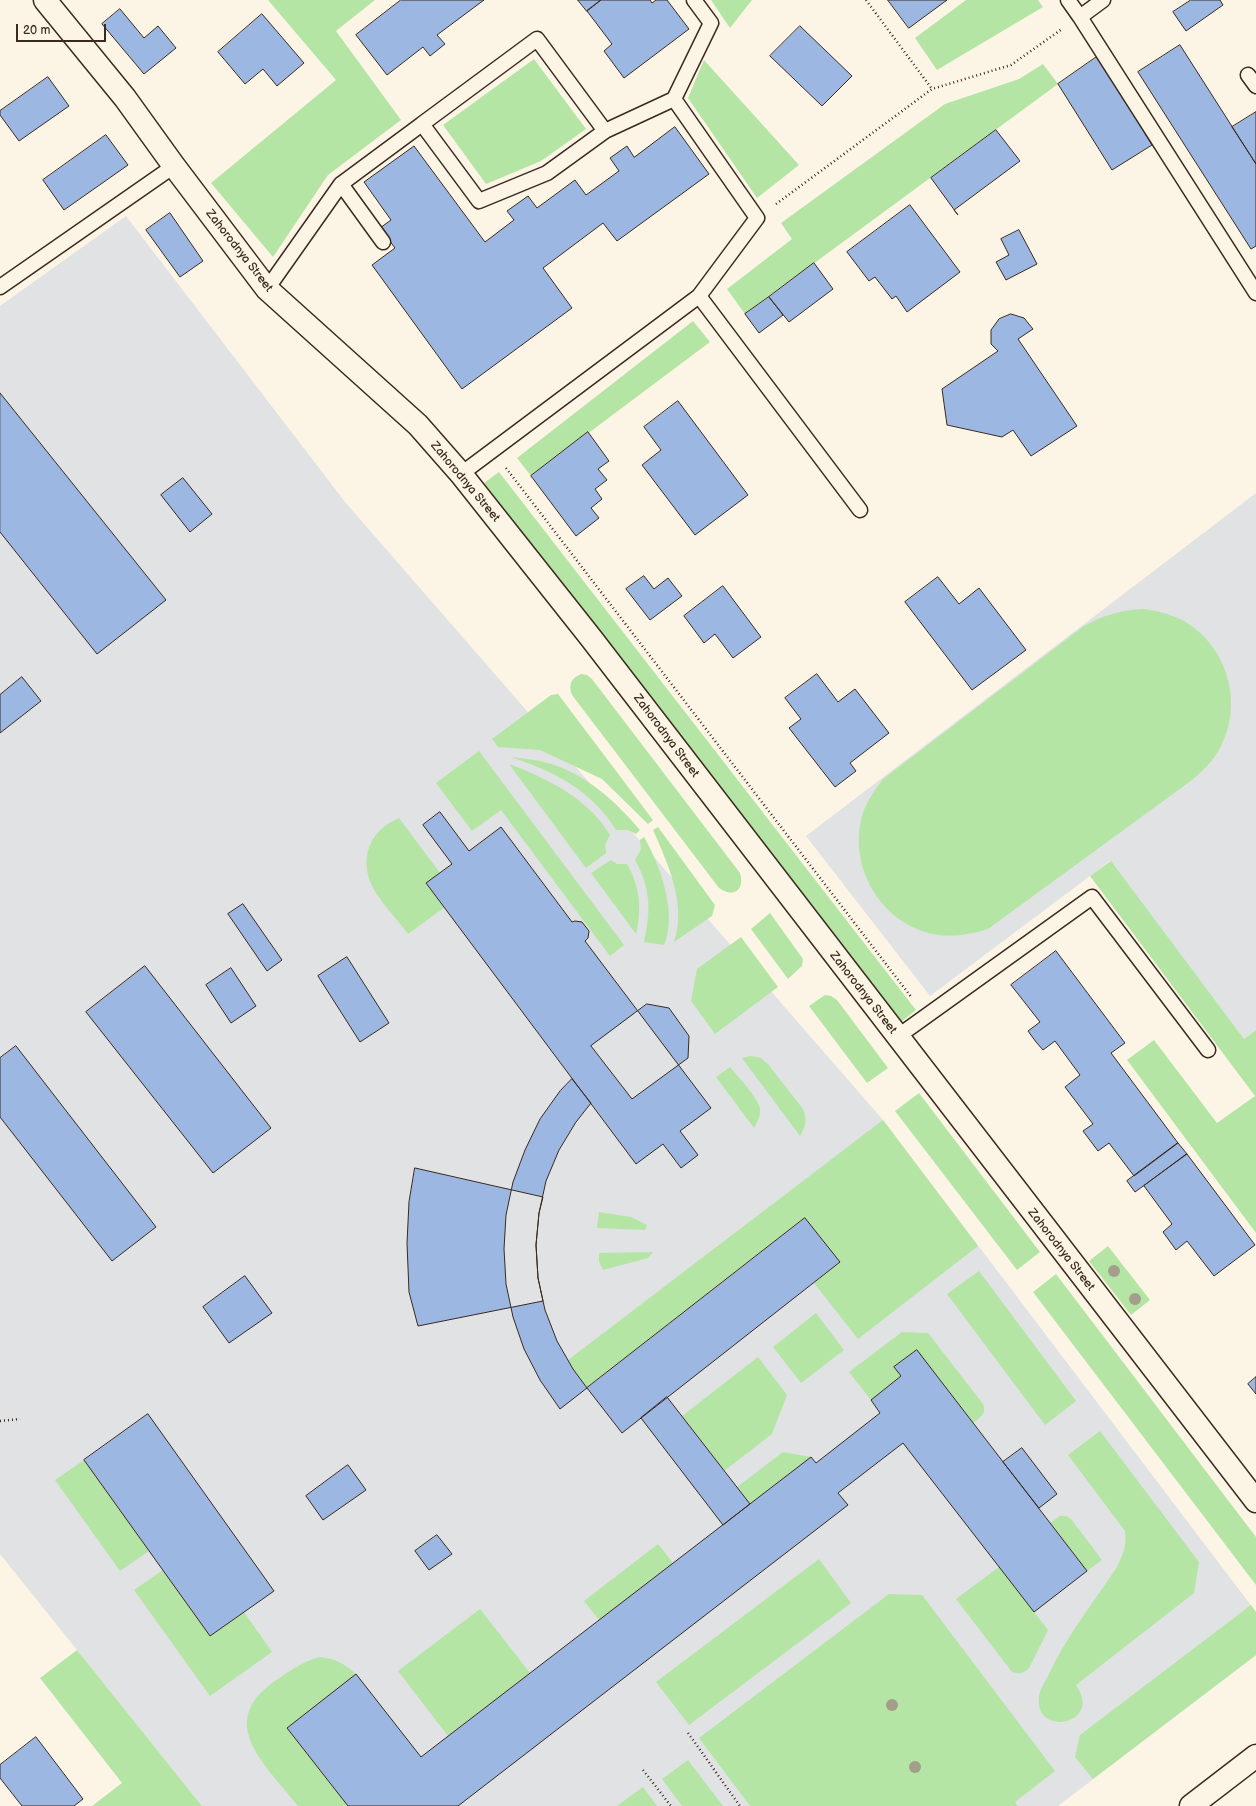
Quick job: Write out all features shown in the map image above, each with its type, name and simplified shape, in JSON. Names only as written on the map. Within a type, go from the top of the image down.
[{"type":"street","name":"Zahorodnya Street","points":[[45,0],[126,98],[174,166],[267,289],[418,425],[460,474],[591,638],[1256,1501]]},
{"type":"street","points":[[1191,1806],[1256,1756]]},
{"type":"lane","points":[[422,124],[479,201],[548,174],[604,132],[674,99],[711,23],[694,0]]},
{"type":"lane","points":[[1068,0],[1256,293]]},
{"type":"lane","points":[[1080,17],[1103,0]]},
{"type":"lane","points":[[267,289],[341,184],[537,40],[604,132]]},
{"type":"lane","points":[[460,474],[699,296],[757,218],[674,99]]},
{"type":"lane","points":[[0,287],[174,166]]},
{"type":"lane","points":[[341,184],[383,242]]},
{"type":"lane","points":[[699,296],[860,510]]},
{"type":"lane","points":[[897,1037],[1092,897],[1208,1050]]},
{"type":"path","points":[[866,0],[932,89]]},
{"type":"path","points":[[757,218],[932,89],[1011,65],[1080,17]]},
{"type":"path","points":[[492,451],[926,1017]]},
{"type":"path","points":[[0,1421],[20,1419]]},
{"type":"path","points":[[688,1733],[740,1806]]},
{"type":"path","points":[[643,1770],[671,1806]]},
{"type":"shaded area","points":[[126,216],[345,502],[883,1120],[1256,1612],[1256,1655],[1058,1806],[202,1806],[0,1554],[0,306]]},
{"type":"shaded area","points":[[1256,493],[1256,1030],[1244,1039],[1110,861],[930,996],[806,836]]},
{"type":"green space","points":[[268,0],[375,0],[336,31],[401,120],[328,175],[273,257],[211,183],[336,80]]},
{"type":"green space","points":[[711,0],[752,0],[730,28]]},
{"type":"green space","points":[[966,0],[1038,0],[1043,7],[937,70],[915,38]]},
{"type":"green space","points":[[534,59],[586,129],[541,161],[486,184],[443,125]]},
{"type":"green space","points":[[704,60],[799,165],[757,198],[688,98]]},
{"type":"green space","points":[[1043,64],[1058,84],[745,314],[727,289],[792,239],[781,223],[945,104],[1019,79]]},
{"type":"green space","points":[[693,321],[710,342],[531,476],[517,458]]},
{"type":"green space","points":[[499,472],[916,1010],[901,1022],[484,483]]},
{"type":"green space","points":[[1143,609],[1164,613],[1184,621],[1199,632],[1212,646],[1221,661],[1228,678],[1231,695],[1231,713],[1227,731],[1220,748],[1211,761],[1192,780],[988,929],[973,933],[949,936],[933,934],[908,925],[893,914],[881,901],[871,886],[864,870],[860,852],[859,834],[862,816],[868,801],[883,779],[1084,626],[1113,614]]},
{"type":"green space","points":[[581,674],[587,675],[592,679],[740,873],[741,884],[737,891],[729,893],[719,888],[572,695],[570,688],[571,682]]},
{"type":"green space","points":[[558,694],[653,820],[648,824],[602,779],[540,750],[498,747],[492,739],[551,695]]},
{"type":"green space","points":[[479,751],[624,945],[610,956],[501,810],[472,831],[436,783]]},
{"type":"green space","points":[[510,757],[536,760],[555,765],[569,771],[596,787],[619,807],[640,830],[636,834],[628,830],[616,830],[607,816],[596,804],[570,784],[541,768]]},
{"type":"green space","points":[[509,764],[538,776],[566,791],[591,811],[610,835],[605,845],[606,853],[586,868]]},
{"type":"green space","points":[[399,818],[440,873],[426,883],[445,907],[408,934],[385,906],[373,888],[367,866],[367,856],[374,838],[389,823]]},
{"type":"green space","points":[[658,827],[715,905],[712,916],[674,942],[678,914],[677,899],[670,871],[653,830]]},
{"type":"green space","points":[[644,837],[661,875],[668,905],[668,933],[664,945],[644,942],[648,920],[647,890],[635,860],[641,849],[640,840]]},
{"type":"green space","points":[[611,860],[617,864],[627,864],[635,881],[639,898],[639,916],[636,934],[591,873]]},
{"type":"green space","points":[[1111,861],[1244,1039],[1256,1030],[1256,1233],[1127,1060],[1154,1040],[1217,1123],[1255,1096],[1090,876]]},
{"type":"green space","points":[[770,913],[803,959],[802,966],[788,979],[751,929]]},
{"type":"green space","points":[[741,937],[778,987],[715,1034],[691,1001],[697,969]]},
{"type":"green space","points":[[825,995],[831,996],[837,1000],[888,1068],[867,1083],[809,1006]]},
{"type":"green space","points":[[751,1056],[761,1058],[768,1064],[803,1109],[805,1123],[804,1129],[800,1136],[742,1058]]},
{"type":"green space","points":[[730,1067],[752,1093],[760,1109],[760,1114],[754,1128],[716,1077]]},
{"type":"green space","points":[[919,1093],[1040,1252],[1017,1270],[895,1111]]},
{"type":"green space","points":[[883,1120],[978,1246],[858,1339],[814,1283],[840,1262],[805,1218],[587,1388],[568,1360]]},
{"type":"green space","points":[[599,1212],[631,1217],[647,1225],[645,1230],[597,1228]]},
{"type":"green space","points":[[1108,1246],[1150,1300],[1131,1315],[1089,1261]]},
{"type":"green space","points":[[653,1252],[648,1258],[603,1270],[599,1262],[599,1253]]},
{"type":"green space","points":[[979,1271],[1076,1401],[1045,1425],[947,1294]]},
{"type":"green space","points":[[1056,1274],[1256,1537],[1256,1585],[1033,1292]]},
{"type":"green space","points":[[816,1313],[844,1350],[801,1383],[773,1347]]},
{"type":"green space","points":[[902,1332],[928,1333],[983,1404],[983,1413],[973,1423],[917,1350],[894,1367],[901,1376],[871,1400],[849,1372]]},
{"type":"green space","points":[[758,1357],[787,1395],[772,1434],[724,1471],[682,1416]]},
{"type":"green space","points":[[1100,1431],[1199,1562],[1194,1593],[1076,1685],[1082,1699],[1081,1710],[1075,1717],[1066,1721],[1055,1722],[1046,1718],[1040,1709],[1040,1691],[1071,1634],[1117,1567],[1125,1545],[1125,1531],[1068,1455]]},
{"type":"green space","points":[[783,1452],[811,1457],[750,1504],[737,1487]]},
{"type":"green space","points":[[84,1460],[149,1551],[120,1571],[55,1480]]},
{"type":"green space","points":[[1060,1516],[1066,1516],[1071,1519],[1102,1560],[1087,1571],[1050,1523]]},
{"type":"green space","points":[[658,1544],[673,1563],[599,1620],[584,1601]]},
{"type":"green space","points":[[819,1559],[851,1603],[689,1725],[656,1682]]},
{"type":"green space","points":[[999,1567],[1048,1630],[1029,1668],[1021,1673],[1012,1672],[956,1599]]},
{"type":"green space","points":[[163,1570],[210,1636],[244,1612],[272,1652],[210,1696],[134,1590]]},
{"type":"green space","points":[[889,1594],[922,1595],[1055,1771],[1015,1802],[1017,1806],[750,1806],[699,1738]]},
{"type":"green space","points":[[1251,1605],[1256,1612],[1256,1655],[1093,1779],[1075,1757],[1080,1735]]},
{"type":"green space","points":[[480,1609],[530,1673],[448,1736],[398,1671]]},
{"type":"green space","points":[[77,1650],[202,1806],[92,1806],[122,1783],[40,1678]]},
{"type":"green space","points":[[320,1657],[340,1662],[356,1674],[287,1728],[348,1806],[298,1806],[261,1760],[252,1744],[247,1728],[248,1713],[257,1697],[275,1681],[291,1670],[308,1661]]},
{"type":"green space","points":[[688,1760],[723,1806],[682,1806],[662,1779]]},
{"type":"green space","points":[[643,1787],[657,1806],[617,1806]]},
{"type":"building","points":[[401,0],[484,0],[437,35],[445,44],[430,56],[423,47],[387,75],[356,35]]},
{"type":"building","points":[[578,0],[601,0],[587,11]]},
{"type":"building","points":[[601,0],[650,0],[652,3],[656,0],[667,0],[689,29],[624,78],[604,51],[612,44],[587,11]]},
{"type":"building","points":[[888,0],[947,0],[909,28]]},
{"type":"building","points":[[1191,0],[1220,0],[1223,5],[1186,31],[1173,12]]},
{"type":"building","points":[[120,9],[144,38],[158,26],[176,48],[144,74],[102,24]]},
{"type":"building","points":[[262,14],[304,63],[277,86],[263,69],[245,84],[218,52]]},
{"type":"building","points":[[800,26],[852,76],[822,106],[770,56]]},
{"type":"building","points":[[1180,45],[1256,164],[1256,246],[1251,249],[1138,72]]},
{"type":"building","points":[[1098,56],[1152,145],[1112,170],[1058,84]]},
{"type":"building","points":[[48,77],[69,106],[19,141],[0,115],[0,111]]},
{"type":"building","points":[[1256,112],[1256,164],[1232,127]]},
{"type":"building","points":[[675,127],[709,174],[617,241],[603,223],[543,268],[572,308],[462,389],[372,265],[395,248],[380,228],[391,220],[364,182],[414,146],[485,242],[514,220],[507,211],[528,196],[537,208],[575,180],[586,195],[619,171],[610,158],[627,146],[634,157]]},
{"type":"building","points":[[996,130],[1020,161],[954,210],[931,178]]},
{"type":"building","points":[[106,135],[128,165],[64,210],[43,180]]},
{"type":"building","points":[[910,205],[960,272],[907,312],[896,296],[892,299],[875,277],[869,281],[847,252]]},
{"type":"building","points":[[170,213],[203,261],[180,277],[146,230]]},
{"type":"building","points":[[1019,230],[1037,264],[1006,280],[996,262],[1009,255],[1001,239]]},
{"type":"building","points":[[814,263],[833,289],[789,322],[769,297]]},
{"type":"building","points":[[769,297],[783,315],[759,333],[745,314]]},
{"type":"building","points":[[1011,314],[1024,318],[1033,329],[1018,339],[1077,426],[1031,456],[1013,430],[1002,437],[947,425],[942,389],[998,351],[991,344],[991,330],[999,319]]},
{"type":"building","points":[[0,393],[166,600],[97,654],[0,532]]},
{"type":"building","points":[[678,401],[748,495],[695,535],[642,465],[661,450],[644,427]]},
{"type":"building","points":[[588,432],[609,461],[598,469],[607,480],[595,489],[602,499],[591,508],[599,518],[576,536],[531,476]]},
{"type":"building","points":[[183,478],[212,514],[190,532],[161,495]]},
{"type":"building","points":[[644,576],[654,589],[668,578],[682,596],[650,620],[626,589]]},
{"type":"building","points":[[938,577],[959,604],[979,588],[1026,650],[972,690],[905,602]]},
{"type":"building","points":[[723,586],[761,637],[733,658],[715,634],[704,643],[684,616]]},
{"type":"building","points":[[817,674],[838,702],[855,689],[889,733],[850,763],[856,771],[835,787],[789,728],[801,719],[785,698]]},
{"type":"building","points":[[22,677],[41,701],[0,733],[0,695]]},
{"type":"building","points":[[440,812],[469,851],[501,827],[572,922],[582,922],[589,931],[588,938],[585,941],[711,1108],[680,1131],[698,1155],[681,1168],[663,1144],[636,1164],[426,883],[452,864],[423,825]]},
{"type":"building","points":[[243,904],[282,960],[267,971],[228,914]]},
{"type":"building","points":[[1056,951],[1125,1043],[1111,1053],[1178,1143],[1134,1176],[1109,1143],[1098,1151],[1083,1131],[1093,1124],[1065,1087],[1080,1075],[1055,1041],[1043,1050],[1036,1042],[1028,1031],[1040,1022],[1011,985]]},
{"type":"building","points":[[347,957],[389,1023],[360,1042],[318,976]]},
{"type":"building","points":[[145,966],[271,1128],[213,1173],[86,1012]]},
{"type":"building","points":[[231,968],[256,1006],[231,1023],[206,985]]},
{"type":"building","points":[[647,1004],[669,1008],[689,1036],[688,1058],[632,1099],[591,1046]]},
{"type":"building","points":[[16,1046],[156,1227],[112,1261],[0,1117],[0,1058]]},
{"type":"building","points":[[572,1079],[591,1103],[576,1122],[559,1150],[546,1181],[539,1213],[536,1245],[538,1278],[545,1310],[557,1341],[573,1369],[587,1388],[560,1409],[540,1380],[524,1349],[513,1317],[506,1284],[504,1249],[506,1215],[513,1182],[525,1150],[540,1119],[560,1091]]},
{"type":"building","points":[[1178,1143],[1187,1154],[1135,1192],[1127,1181]]},
{"type":"building","points":[[1187,1154],[1255,1245],[1214,1276],[1187,1241],[1176,1250],[1163,1232],[1172,1224],[1144,1186]]},
{"type":"building","points":[[415,1168],[543,1197],[539,1213],[536,1245],[538,1278],[543,1301],[418,1326],[409,1292],[407,1243],[409,1202]]},
{"type":"building","points":[[805,1218],[840,1262],[622,1433],[587,1388]]},
{"type":"building","points":[[245,1276],[272,1313],[229,1343],[203,1307]]},
{"type":"building","points":[[917,1350],[1087,1571],[1034,1612],[903,1443],[838,1493],[848,1505],[458,1806],[348,1806],[287,1728],[356,1674],[421,1757],[811,1457],[816,1463],[880,1413],[871,1400],[901,1376],[894,1367]]},
{"type":"building","points":[[1256,1377],[1256,1394],[1248,1384]]},
{"type":"building","points":[[667,1397],[750,1504],[723,1525],[641,1418]]},
{"type":"building","points":[[148,1414],[274,1591],[210,1636],[84,1460]]},
{"type":"building","points":[[1022,1448],[1057,1494],[1039,1508],[1003,1462]]},
{"type":"building","points":[[348,1465],[366,1490],[323,1520],[306,1496]]},
{"type":"building","points":[[437,1535],[452,1554],[429,1570],[415,1551]]},
{"type":"building","points":[[36,1737],[83,1799],[74,1806],[22,1806],[0,1778],[0,1765]]}]
